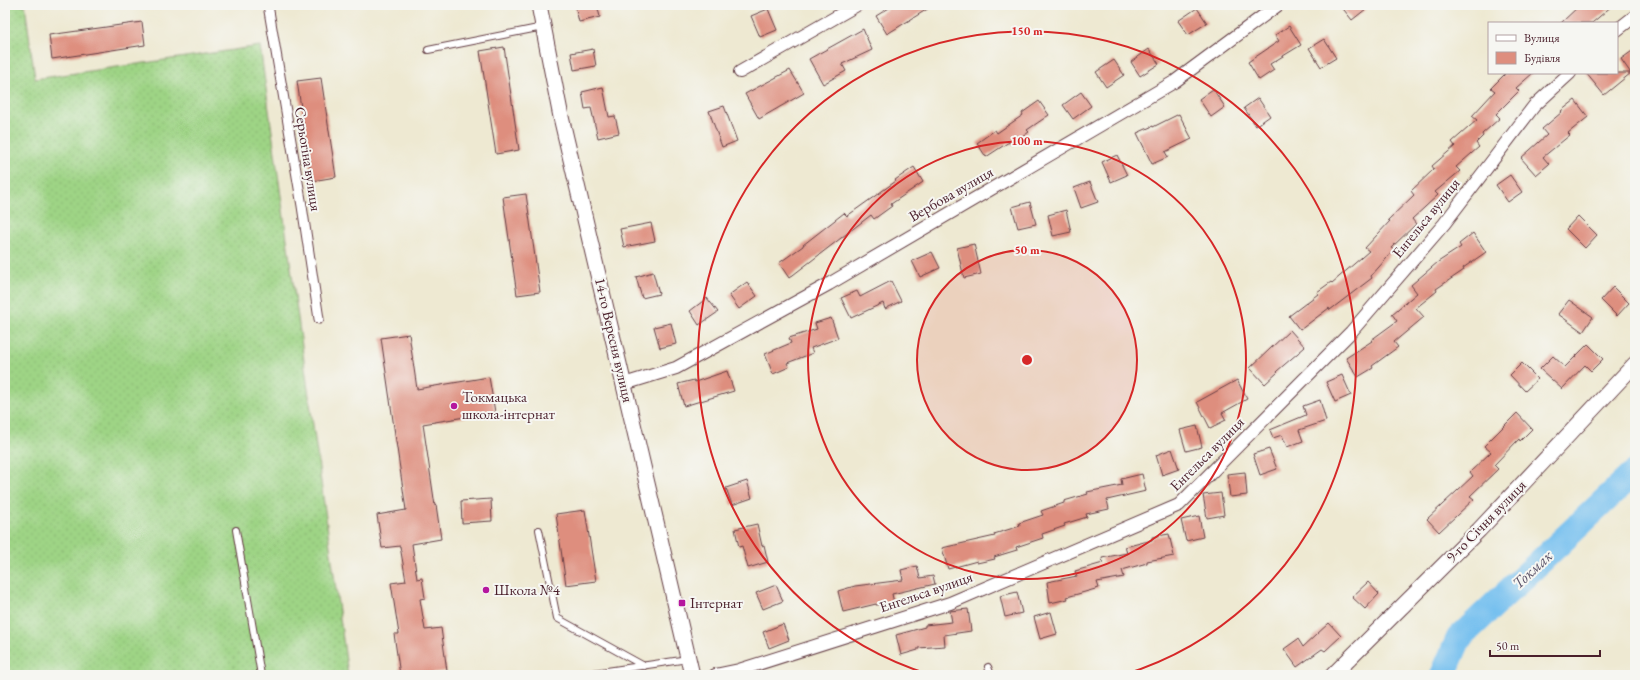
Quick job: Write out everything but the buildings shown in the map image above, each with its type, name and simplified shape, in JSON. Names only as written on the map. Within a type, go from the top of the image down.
[{"type":"street","name":"Серьогіна вулиця","points":[[268,5],[302,206],[319,319]]},
{"type":"street","name":"14-го Вересня вулиця","points":[[539,5],[561,118],[692,675]]},
{"type":"street","points":[[740,72],[857,5]]},
{"type":"street","name":"Вербова вулиця","points":[[624,384],[676,368],[829,284],[1174,82],[1278,5]]},
{"type":"street","points":[[1618,29],[1635,16]]},
{"type":"street","name":"Енгельса вулиця","points":[[715,675],[740,670],[950,603],[1179,505],[1351,332],[1444,224],[1534,106],[1569,74]]},
{"type":"street","name":"9-го Січня вулиця","points":[[1333,675],[1479,530],[1635,364]]},
{"type":"lane","points":[[428,50],[544,27]]},
{"type":"lane","points":[[236,530],[261,675]]},
{"type":"lane","points":[[539,530],[557,618],[644,666]]},
{"type":"lane","points":[[580,675],[688,659]]},
{"type":"lane","points":[[988,668],[991,675]]},
{"type":"green space","points":[[5,5],[25,5],[35,79],[260,46],[348,675],[5,675]]},
{"type":"waterway","name":"Токмак","points":[[1443,675],[1459,638],[1635,472]]},
{"type":"place","name":"Токмацька школа-інтернат","points":[[454,406]]},
{"type":"place","name":"Школа №4","points":[[486,590]]},
{"type":"place","name":"Інтернат","points":[[682,603]]}]
